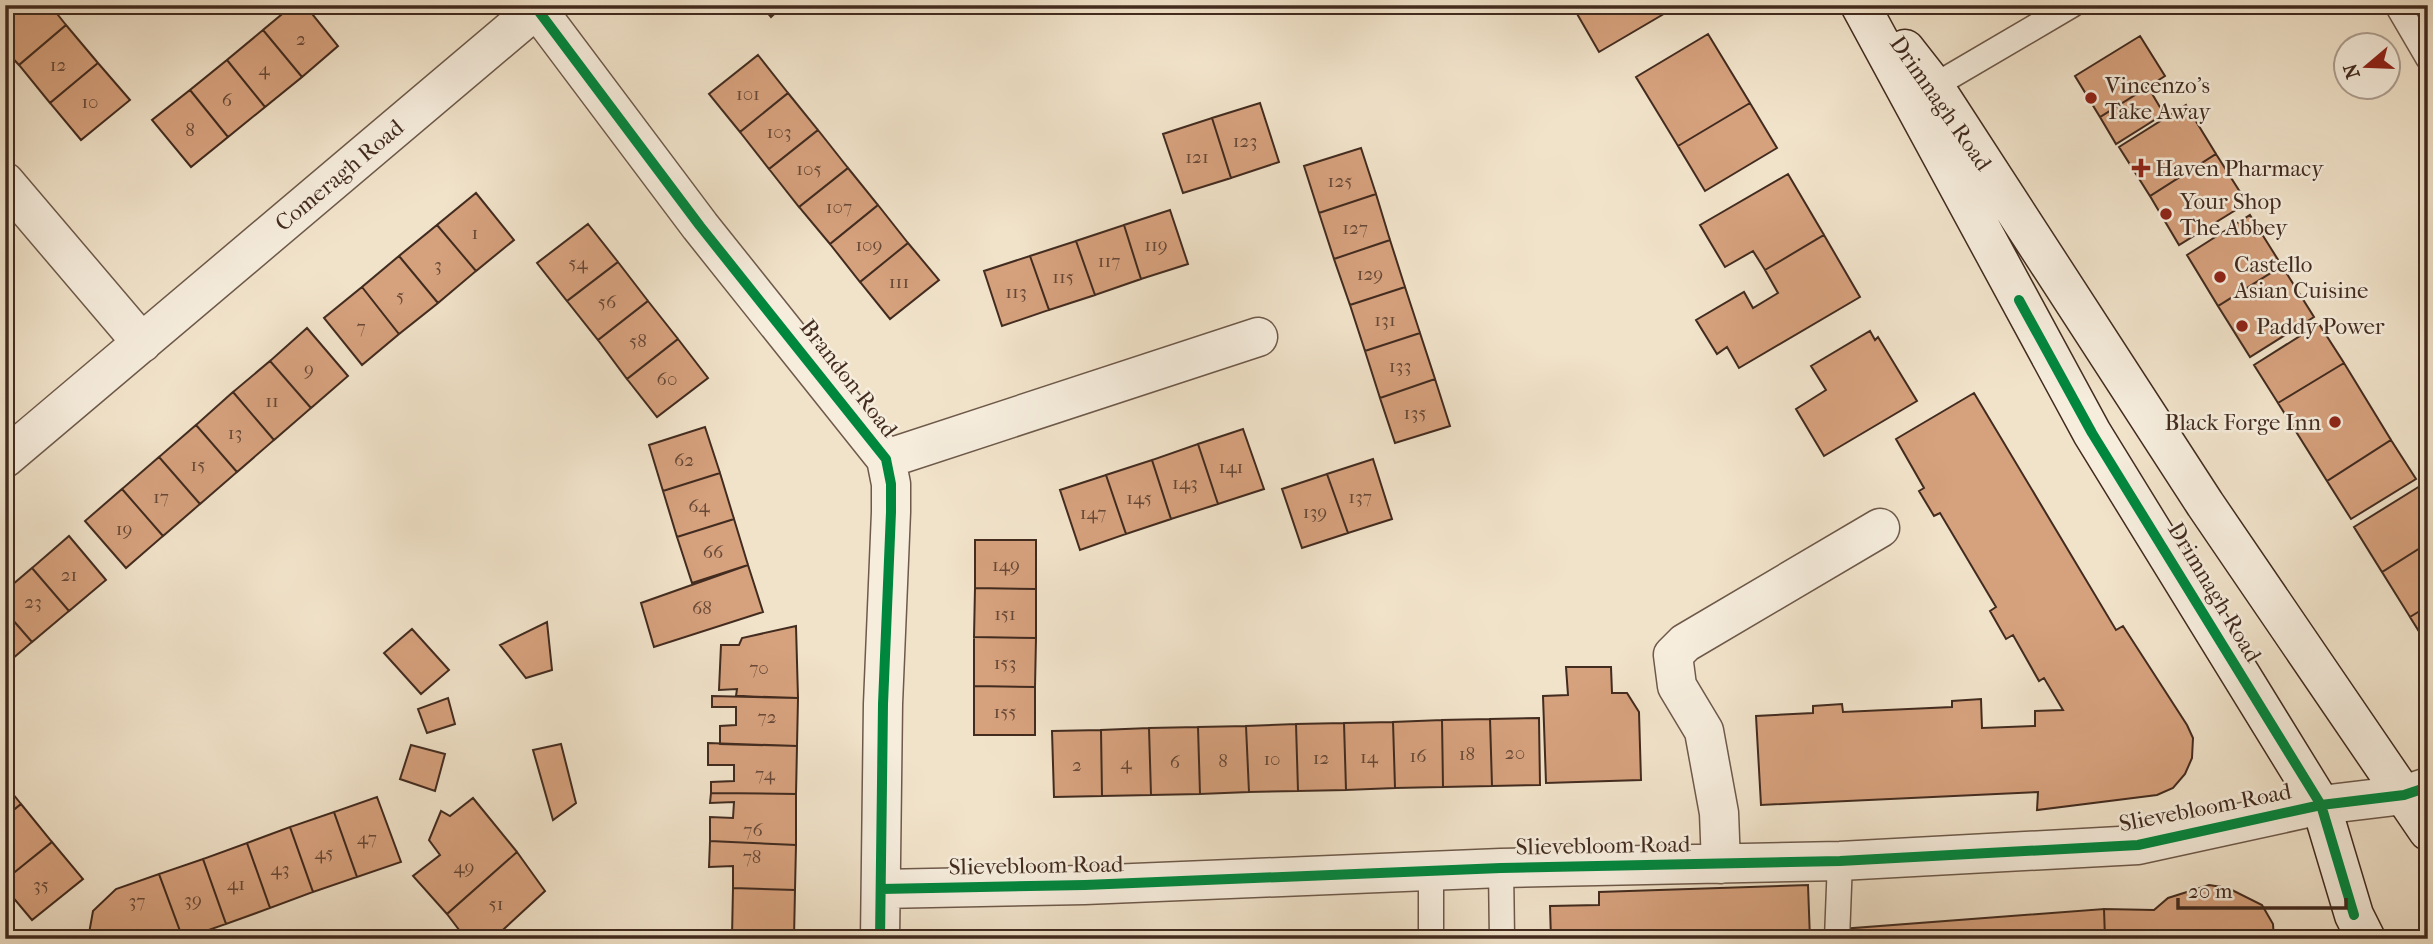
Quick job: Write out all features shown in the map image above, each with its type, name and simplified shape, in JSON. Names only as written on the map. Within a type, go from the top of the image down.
[{"type":"street","name":"Drimnagh Road","points":[[1860,5],[2092,433],[2321,805],[2354,915],[2366,939]]},
{"type":"street","name":"Drimnagh Road","points":[[1871,5],[1934,86],[2205,504],[2416,791],[2428,831]]},
{"type":"street","name":"Comeragh Road","points":[[5,458],[537,6]]},
{"type":"street","name":"Brandon Road","points":[[537,6],[700,226],[886,458],[891,484],[891,512],[880,939]]},
{"type":"street","points":[[5,182],[142,343]]},
{"type":"street","name":"Brandon Road","points":[[886,458],[1258,337]]},
{"type":"street","points":[[1721,864],[1719,813],[1704,731],[1677,686],[1673,655],[1685,643],[1880,528]]},
{"type":"street","name":"Slievebloom Road","points":[[881,889],[1431,873],[1501,868],[1840,861],[2138,845],[2321,805],[2416,791]]},
{"type":"lane","points":[[1934,86],[2072,5]]},
{"type":"lane","points":[[2398,5],[2428,58]]},
{"type":"lane","points":[[1837,939],[1840,861]]},
{"type":"lane","points":[[1501,868],[1502,939]]},
{"type":"lane","points":[[1431,873],[1431,939]]},
{"type":"building","points":[[14,5],[50,5],[66,25],[19,65],[5,50],[5,13]]},
{"type":"building","points":[[293,5],[305,5],[338,46],[302,77],[263,30]]},
{"type":"building","points":[[761,5],[784,5],[771,17]]},
{"type":"building","points":[[1587,5],[1679,5],[1599,52],[1576,12]]},
{"type":"building","points":[[66,25],[98,63],[50,103],[19,65]]},
{"type":"building","points":[[263,30],[302,77],[265,107],[227,60]]},
{"type":"building","points":[[1708,34],[1750,103],[1678,146],[1636,77]]},
{"type":"building","points":[[2140,36],[2165,76],[2100,117],[2075,76]]},
{"type":"building","points":[[758,55],[788,93],[740,132],[709,94]]},
{"type":"building","points":[[227,60],[265,107],[228,137],[190,90]]},
{"type":"building","points":[[98,63],[130,100],[81,140],[50,103]]},
{"type":"building","points":[[2148,87],[2164,114],[2116,144],[2100,117]]},
{"type":"building","points":[[190,90],[228,137],[191,167],[152,120]]},
{"type":"building","points":[[788,93],[818,130],[769,169],[740,132]]},
{"type":"building","points":[[1260,103],[1279,162],[1231,178],[1212,118]]},
{"type":"building","points":[[1750,103],[1777,148],[1705,191],[1678,146]]},
{"type":"building","points":[[2186,105],[2216,154],[2150,196],[2119,147]]},
{"type":"building","points":[[1212,118],[1231,178],[1183,193],[1163,134]]},
{"type":"building","points":[[818,130],[848,168],[799,207],[769,169]]},
{"type":"building","points":[[1361,148],[1376,194],[1319,213],[1304,166]]},
{"type":"building","points":[[2216,154],[2247,203],[2179,245],[2150,196]]},
{"type":"building","points":[[848,168],[878,205],[830,244],[799,207]]},
{"type":"building","points":[[1788,174],[1824,235],[1765,270],[1753,251],[1725,267],[1700,225]]},
{"type":"building","points":[[476,193],[514,240],[476,271],[437,225]]},
{"type":"building","points":[[1376,194],[1390,240],[1334,259],[1319,213]]},
{"type":"building","points":[[878,205],[908,243],[860,282],[830,244]]},
{"type":"building","points":[[1170,210],[1188,264],[1141,279],[1124,225]]},
{"type":"building","points":[[2250,215],[2282,266],[2218,306],[2187,255]]},
{"type":"building","points":[[588,224],[618,262],[567,301],[537,263]]},
{"type":"building","points":[[437,225],[476,271],[438,303],[399,256]]},
{"type":"building","points":[[1124,225],[1141,279],[1095,295],[1076,241]]},
{"type":"building","points":[[1824,235],[1860,297],[1739,368],[1727,347],[1717,354],[1696,320],[1744,292],[1753,308],[1778,293],[1765,270]]},
{"type":"building","points":[[1390,240],[1405,287],[1350,305],[1334,259]]},
{"type":"building","points":[[1076,241],[1095,295],[1049,310],[1030,256]]},
{"type":"building","points":[[908,243],[939,280],[890,319],[860,282]]},
{"type":"building","points":[[399,256],[438,303],[399,334],[362,287]]},
{"type":"building","points":[[1030,256],[1049,310],[1002,326],[984,271]]},
{"type":"building","points":[[618,262],[648,301],[598,340],[567,301]]},
{"type":"building","points":[[2282,266],[2314,317],[2250,357],[2218,306]]},
{"type":"building","points":[[362,287],[399,334],[362,365],[324,318]]},
{"type":"building","points":[[1405,287],[1420,333],[1365,351],[1350,305]]},
{"type":"building","points":[[648,301],[678,339],[627,379],[598,340]]},
{"type":"building","points":[[2319,324],[2344,363],[2278,403],[2254,365]]},
{"type":"building","points":[[307,328],[348,376],[311,408],[270,361]]},
{"type":"building","points":[[1870,331],[1875,340],[1878,337],[1917,401],[1824,456],[1796,409],[1826,390],[1811,366]]},
{"type":"building","points":[[1420,333],[1435,379],[1380,398],[1365,351]]},
{"type":"building","points":[[678,339],[708,378],[657,417],[627,379]]},
{"type":"building","points":[[270,361],[311,408],[274,440],[233,392]]},
{"type":"building","name":"Black Forge Inn","points":[[2344,363],[2391,440],[2327,481],[2278,403]]},
{"type":"building","points":[[1435,379],[1450,426],[1395,443],[1380,398]]},
{"type":"building","points":[[233,392],[274,440],[237,472],[196,425]]},
{"type":"building","points":[[1974,393],[2116,630],[2123,626],[2187,725],[2193,738],[2192,758],[2185,774],[2173,788],[2157,795],[2037,810],[2038,792],[1761,805],[1756,716],[1813,713],[1813,706],[1842,704],[1843,712],[1952,707],[1952,701],[1981,699],[1982,728],[2035,726],[2035,711],[2063,710],[2044,678],[2039,681],[2013,635],[2006,639],[1990,611],[1996,607],[1940,513],[1934,516],[1919,491],[1924,488],[1896,439]]},
{"type":"building","points":[[196,425],[237,472],[200,504],[159,457]]},
{"type":"building","points":[[705,427],[720,473],[663,491],[649,445]]},
{"type":"building","points":[[1243,429],[1264,489],[1218,504],[1198,444]]},
{"type":"building","points":[[2391,440],[2416,479],[2351,519],[2327,481]]},
{"type":"building","points":[[1198,444],[1218,504],[1171,519],[1152,460]]},
{"type":"building","points":[[159,457],[200,504],[163,536],[122,489]]},
{"type":"building","points":[[1373,459],[1392,519],[1348,533],[1327,474]]},
{"type":"building","points":[[1152,460],[1171,519],[1126,534],[1106,475]]},
{"type":"building","points":[[720,473],[734,519],[677,537],[663,491]]},
{"type":"building","points":[[1327,474],[1348,533],[1302,548],[1282,489]]},
{"type":"building","points":[[1106,475],[1126,534],[1080,550],[1060,490]]},
{"type":"building","points":[[2420,486],[2428,498],[2428,543],[2382,572],[2354,527]]},
{"type":"building","points":[[122,489],[163,536],[126,568],[85,521]]},
{"type":"building","points":[[734,519],[748,565],[692,583],[677,537]]},
{"type":"building","points":[[69,536],[106,580],[69,611],[32,568]]},
{"type":"building","points":[[975,540],[1036,540],[1036,589],[975,588]]},
{"type":"building","points":[[2428,543],[2428,606],[2410,617],[2382,572]]},
{"type":"building","points":[[748,565],[763,612],[654,647],[641,603]]},
{"type":"building","points":[[32,568],[69,611],[32,642],[5,611],[5,591]]},
{"type":"building","points":[[975,588],[1036,589],[1036,638],[974,637]]},
{"type":"building","points":[[2428,606],[2428,646],[2410,617]]},
{"type":"building","points":[[5,611],[32,642],[5,665]]},
{"type":"building","points":[[547,622],[552,670],[526,678],[500,645]]},
{"type":"building","points":[[796,626],[798,698],[736,696],[737,689],[719,690],[721,645],[739,645],[742,638]]},
{"type":"building","points":[[412,629],[449,670],[421,694],[384,653]]},
{"type":"building","points":[[974,637],[1036,638],[1035,687],[974,686]]},
{"type":"building","points":[[1566,667],[1611,667],[1612,693],[1627,693],[1639,712],[1641,780],[1546,783],[1543,696],[1568,695]]},
{"type":"building","points":[[974,686],[1035,687],[1035,735],[974,735]]},
{"type":"building","points":[[712,696],[798,698],[797,746],[720,744],[720,726],[736,725],[736,707],[712,707]]},
{"type":"building","points":[[448,698],[455,724],[427,733],[418,709]]},
{"type":"building","points":[[1539,718],[1540,785],[1492,786],[1490,719]]},
{"type":"building","points":[[1490,719],[1492,786],[1443,787],[1442,720]]},
{"type":"building","points":[[1442,720],[1443,787],[1395,788],[1393,722]]},
{"type":"building","points":[[1393,722],[1395,788],[1346,790],[1344,723]]},
{"type":"building","points":[[1344,723],[1346,790],[1298,791],[1296,724]]},
{"type":"building","points":[[1296,724],[1298,791],[1249,792],[1246,726]]},
{"type":"building","points":[[1246,726],[1249,792],[1200,794],[1198,727]]},
{"type":"building","points":[[1198,727],[1200,794],[1151,795],[1149,728]]},
{"type":"building","points":[[1149,728],[1151,795],[1102,796],[1101,730]]},
{"type":"building","points":[[1101,730],[1102,796],[1054,797],[1052,731]]},
{"type":"building","points":[[708,743],[797,746],[796,794],[711,793],[711,782],[734,781],[734,765],[708,765]]},
{"type":"building","points":[[561,744],[576,803],[553,820],[533,750]]},
{"type":"building","points":[[411,745],[445,754],[435,791],[400,779]]},
{"type":"building","points":[[5,784],[21,804],[5,817]]},
{"type":"building","points":[[711,793],[796,794],[796,845],[710,841],[710,817],[733,818],[734,802],[710,803]]},
{"type":"building","points":[[377,797],[401,862],[357,877],[334,812]]},
{"type":"building","points":[[473,798],[517,852],[447,914],[413,876],[440,855],[429,840],[441,811],[450,816]]},
{"type":"building","points":[[21,804],[52,842],[5,880],[5,817]]},
{"type":"building","points":[[334,812],[357,877],[313,892],[290,827]]},
{"type":"building","points":[[290,827],[313,892],[270,908],[247,843]]},
{"type":"building","points":[[710,841],[796,845],[795,890],[733,888],[733,866],[709,867]]},
{"type":"building","points":[[52,842],[83,879],[32,920],[5,888],[5,880]]},
{"type":"building","points":[[247,843],[270,908],[226,924],[203,859]]},
{"type":"building","points":[[517,852],[545,891],[493,939],[466,939],[447,914]]},
{"type":"building","points":[[203,859],[226,924],[183,939],[159,874]]},
{"type":"building","points":[[159,874],[183,939],[88,939],[93,911],[116,889]]},
{"type":"building","points":[[1808,885],[1810,939],[1551,939],[1550,906],[1599,905],[1599,892]]},
{"type":"building","points":[[2209,885],[2228,888],[2262,905],[2273,924],[2274,939],[2105,939],[2104,909],[2154,910],[2168,898]]},
{"type":"building","points":[[733,888],[795,890],[794,938],[732,937]]},
{"type":"building","points":[[2104,909],[2105,939],[1842,939],[1841,929]]},
{"type":"building","points":[[597,931],[598,939],[554,939],[554,934]]},
{"type":"building","points":[[732,937],[794,938],[695,939]]},
{"type":"cycle path","points":[[534,5],[700,226],[886,459],[891,484],[891,512],[883,704],[880,939]]},
{"type":"cycle path","points":[[2019,300],[2092,433],[2321,805],[2354,915]]},
{"type":"cycle path","points":[[881,889],[1085,885],[1501,868],[1840,861],[2138,845],[2321,805],[2404,795],[2428,787]]},
{"type":"place","name":"Vincenzo's Take Away","points":[[2091,98]]},
{"type":"place","name":"Haven Pharmacy","points":[[2141,168]]},
{"type":"place","name":"Your Shop The Abbey","points":[[2166,214]]},
{"type":"place","name":"Castello Asian Cuisine","points":[[2220,277]]},
{"type":"place","name":"Paddy Power","points":[[2242,326]]},
{"type":"place","name":"Black Forge Inn","points":[[2335,422]]}]
